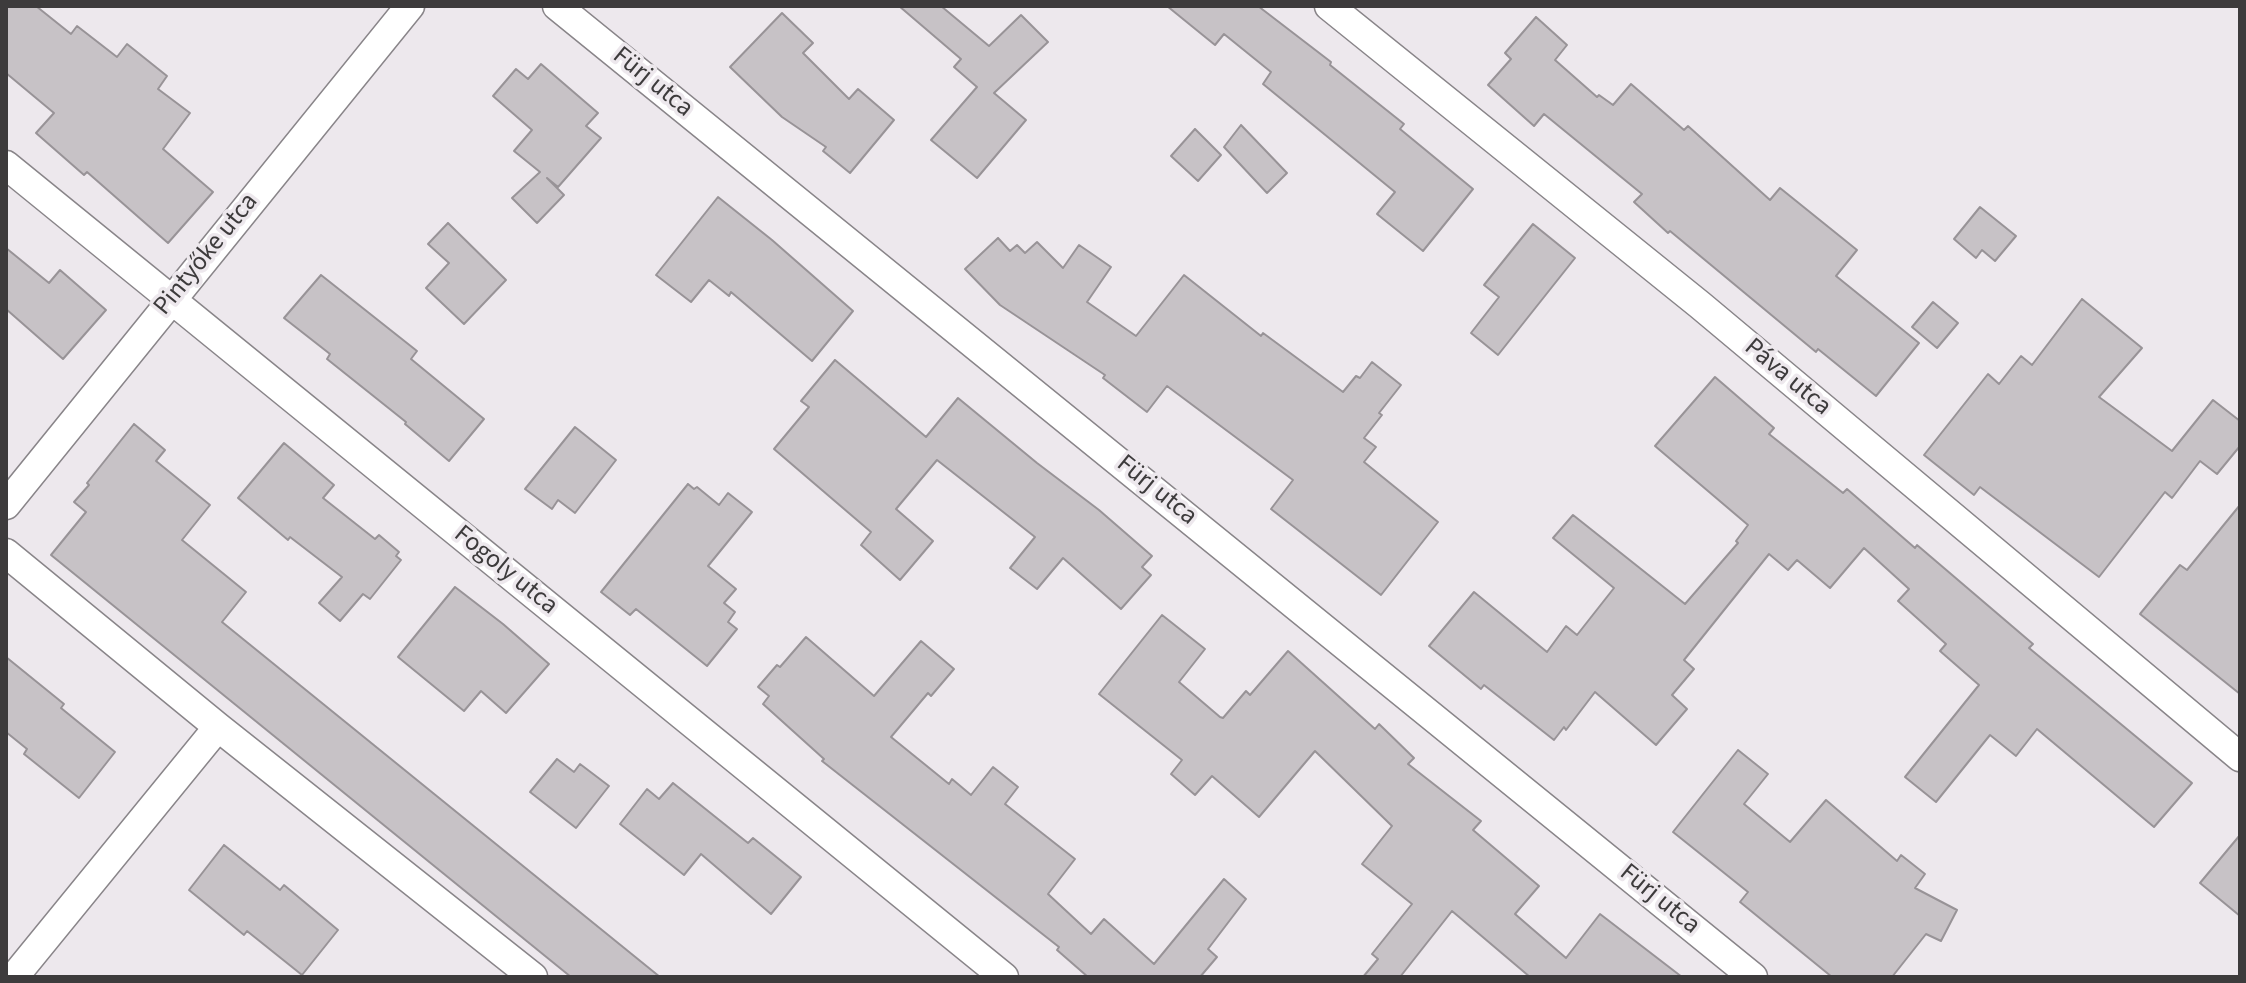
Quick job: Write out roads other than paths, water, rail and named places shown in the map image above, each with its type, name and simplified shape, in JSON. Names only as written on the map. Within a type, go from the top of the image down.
[{"type":"street","name":"Pintyőke utca","points":[[6,505],[410,6]]},
{"type":"street","name":"Fürj utca","points":[[557,6],[1753,977]]},
{"type":"street","name":"Páva utca","points":[[1329,6],[1700,305],[2240,757]]},
{"type":"street","name":"Fogoly utca","points":[[6,165],[1004,977]]},
{"type":"street","points":[[6,553],[218,727],[533,977]]},
{"type":"street","points":[[14,977],[218,727]]}]
